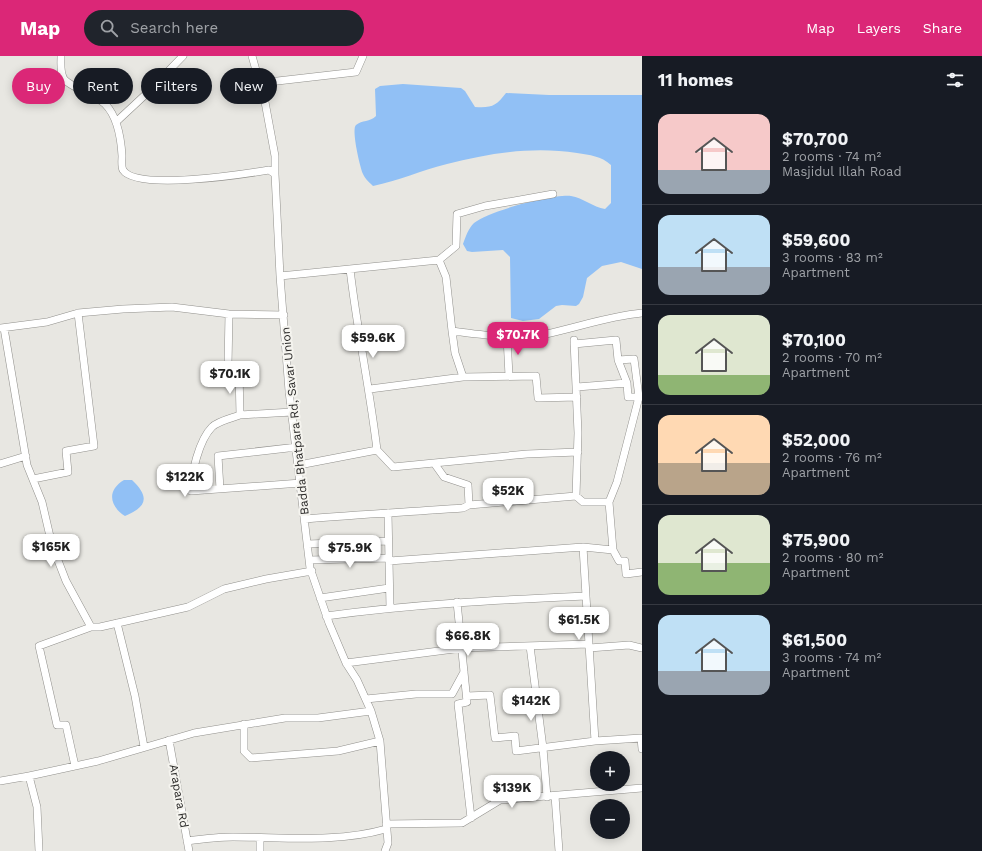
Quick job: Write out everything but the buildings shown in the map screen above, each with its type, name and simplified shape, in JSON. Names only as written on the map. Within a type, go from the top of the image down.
[{"type":"street","points":[[61,56],[63,78],[66,82],[104,103],[114,114],[122,154],[122,169],[127,175],[135,179],[153,180],[211,179],[269,170],[275,174]]},
{"type":"street","points":[[116,122],[183,56]]},
{"type":"street","name":"Badda Bhatpara Rd, Savar Union","points":[[252,56],[256,68]]},
{"type":"street","points":[[277,81],[356,72],[363,56]]},
{"type":"street","name":"Badda Bhatpara Rd, Savar Union","points":[[264,104],[275,156],[280,276],[292,412],[310,560],[326,616],[346,663],[357,680],[366,699],[380,741],[388,843],[385,851]]},
{"type":"street","points":[[280,276],[439,260],[456,246],[457,214],[485,206],[553,194]]},
{"type":"street","points":[[439,260],[446,277],[455,353],[463,377]]},
{"type":"street","points":[[350,270],[360,342],[370,389],[377,450],[393,467],[528,454],[578,452]]},
{"type":"street","points":[[91,627],[66,581],[52,545],[42,502],[26,456],[2,328],[47,322],[78,313],[123,309],[172,307],[229,314],[284,315]]},
{"type":"street","points":[[33,479],[68,472],[66,451],[94,446],[78,313]]},
{"type":"street","points":[[452,331],[507,337],[545,334],[626,315],[642,313]]},
{"type":"street","points":[[229,314],[228,366],[239,371],[240,415]]},
{"type":"street","points":[[507,337],[509,376]]},
{"type":"street","points":[[576,496],[578,452],[577,387],[574,342],[616,340],[618,360],[628,383],[628,398],[640,397]]},
{"type":"street","points":[[618,360],[634,360],[640,397],[617,482],[609,502],[613,550],[619,561],[624,561],[626,574],[642,572]]},
{"type":"street","points":[[370,389],[463,377],[536,376],[538,398],[577,396]]},
{"type":"street","points":[[577,387],[628,383]]},
{"type":"street","points":[[292,412],[240,415],[212,426],[202,442],[191,480],[191,491],[301,482]]},
{"type":"street","points":[[220,489],[218,456],[297,447]]},
{"type":"street","points":[[299,465],[377,450]]},
{"type":"street","points":[[0,464],[26,456]]},
{"type":"street","points":[[434,463],[444,477],[468,485],[469,505]]},
{"type":"street","points":[[305,519],[463,508],[469,505],[576,496],[583,502],[609,502]]},
{"type":"street","points":[[388,513],[390,608]]},
{"type":"street","points":[[308,544],[388,541]]},
{"type":"street","points":[[310,560],[389,560],[583,547],[613,550]]},
{"type":"street","points":[[583,547],[594,742]]},
{"type":"street","points":[[75,766],[66,725],[57,725],[39,646],[91,627],[100,627],[188,607],[224,589],[266,579],[312,571]]},
{"type":"street","points":[[320,598],[389,588]]},
{"type":"street","points":[[326,616],[457,602],[586,596]]},
{"type":"street","points":[[457,602],[467,696],[467,702],[458,704],[471,818]]},
{"type":"street","points":[[117,623],[134,689],[144,747]]},
{"type":"street","points":[[346,663],[462,648],[629,645],[642,648]]},
{"type":"street","points":[[530,646],[543,748],[546,797]]},
{"type":"street","points":[[366,699],[416,694],[452,694],[465,672]]},
{"type":"street","points":[[467,696],[490,695],[495,738],[515,736],[516,751],[642,736],[642,749]]},
{"type":"street","points":[[0,781],[75,766],[194,733],[285,718],[318,718],[371,711]]},
{"type":"street","points":[[244,724],[244,751],[251,758],[338,751],[380,741]]},
{"type":"street","name":"Arapara Rd","points":[[169,740],[189,851]]},
{"type":"street","points":[[29,776],[37,807],[39,851]]},
{"type":"street","points":[[187,841],[233,837],[332,837],[374,833],[386,827],[462,823],[500,800],[642,788]]},
{"type":"street","points":[[554,796],[559,851]]},
{"type":"street","points":[[260,838],[260,851]]},
{"type":"water","points":[[403,84],[461,88],[465,91],[475,107],[486,107],[493,105],[506,93],[549,95],[642,95],[642,269],[621,262],[602,266],[587,278],[583,297],[576,306],[556,306],[539,319],[523,321],[511,318],[510,257],[503,250],[467,251],[463,244],[470,228],[474,223],[493,213],[536,200],[562,196],[571,196],[605,209],[611,203],[611,165],[591,155],[577,153],[544,150],[512,152],[447,164],[373,186],[363,174],[356,148],[355,128],[358,123],[376,116],[375,89],[380,86]]},
{"type":"water","points":[[124,480],[132,480],[138,486],[142,492],[144,501],[138,509],[125,516],[116,508],[112,498],[115,488]]}]
